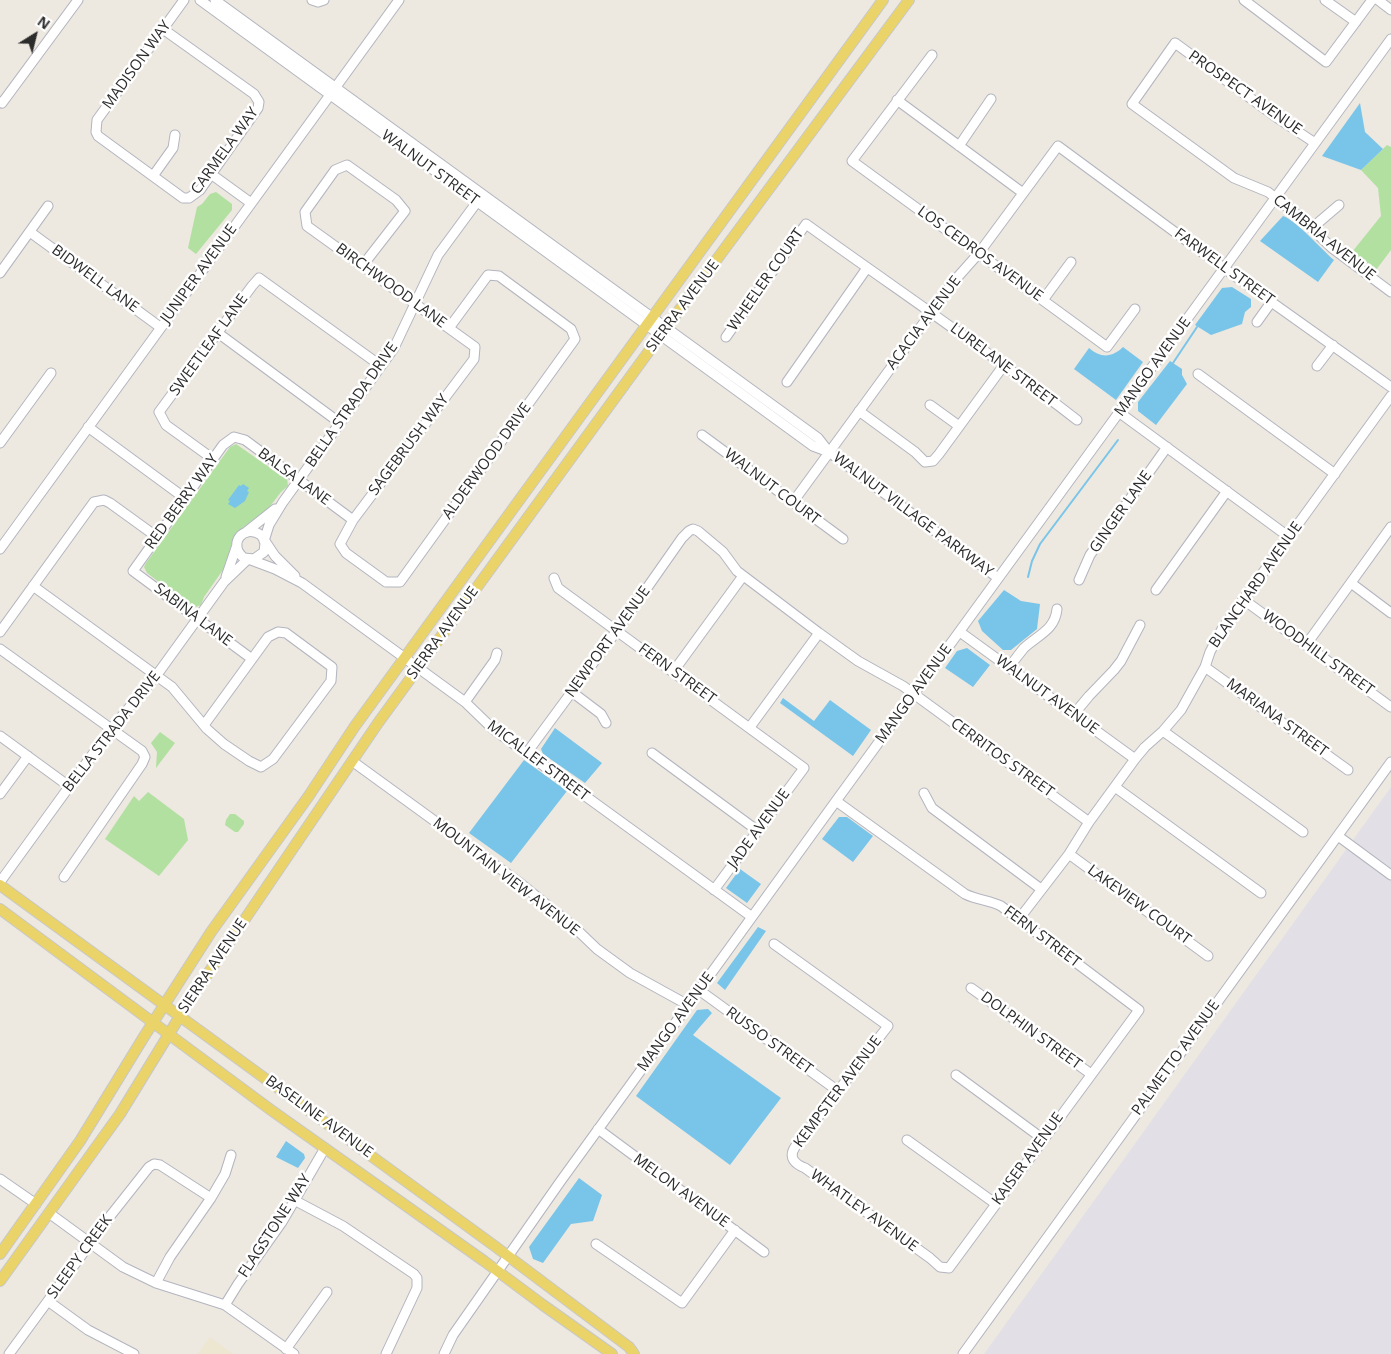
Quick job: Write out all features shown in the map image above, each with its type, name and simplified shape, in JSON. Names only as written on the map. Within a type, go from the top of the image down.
[{"type":"main road","name":"SIERRA AVENUE","points":[[0,1254],[80,1141],[211,932],[308,797],[355,726],[883,0]]},
{"type":"main road","name":"SIERRA AVENUE","points":[[0,1281],[120,1114],[180,1015],[352,761],[663,332],[909,0]]},
{"type":"main road","name":"BASELINE AVENUE","points":[[0,884],[508,1256],[629,1347],[634,1354]]},
{"type":"main road","name":"BASELINE AVENUE","points":[[0,909],[325,1148],[612,1354]]},
{"type":"street","points":[[1,103],[78,0]]},
{"type":"street","name":"MADISON WAY","points":[[153,176],[98,136],[96,132],[97,120],[184,0]]},
{"type":"street","name":"WALNUT STREET","points":[[200,0],[333,91],[663,332]]},
{"type":"street","name":"WALNUT STREET","points":[[215,0],[477,202],[649,322]]},
{"type":"street","points":[[312,0],[318,2],[323,0]]},
{"type":"street","name":"JUNIPER AVENUE","points":[[0,548],[399,0]]},
{"type":"street","points":[[1244,0],[1326,62],[1372,0]]},
{"type":"street","points":[[1326,0],[1356,22]]},
{"type":"street","points":[[1378,0],[1391,10]]},
{"type":"street","name":"CARMELA WAY","points":[[153,176],[183,198],[189,198],[200,190],[258,108],[259,102],[254,94],[163,29]]},
{"type":"street","name":"MANGO AVENUE","points":[[444,1354],[453,1335],[598,1129],[1391,39]]},
{"type":"street","name":"PROSPECT AVENUE","points":[[1175,43],[1315,143]]},
{"type":"street","name":"CAMBRIA AVENUE","points":[[1175,43],[1132,104],[1234,178],[1251,184],[1276,198],[1300,217],[1332,248],[1391,292]]},
{"type":"street","points":[[932,55],[896,100],[1024,193]]},
{"type":"street","points":[[959,146],[991,99]]},
{"type":"street","name":"LOS CEDROS AVENUE","points":[[896,100],[852,161],[1107,347],[1135,309]]},
{"type":"street","points":[[153,176],[173,148],[175,135]]},
{"type":"street","name":"ACACIA AVENUE","points":[[793,502],[955,280],[979,253],[1058,146]]},
{"type":"street","name":"FARWELL STREET","points":[[1058,146],[1224,269],[1272,301],[1391,387]]},
{"type":"street","name":"BIRCHWOOD LANE","points":[[363,265],[405,211],[396,200],[348,165],[335,170],[305,212],[308,226],[476,347]]},
{"type":"street","points":[[211,174],[251,203]]},
{"type":"street","name":"BELLA STRADA DRIVE","points":[[264,542],[269,525],[283,502],[394,348],[438,255],[477,202]]},
{"type":"street","points":[[0,273],[48,206]]},
{"type":"street","points":[[1312,228],[1339,206]]},
{"type":"street","name":"LURELANE STREET","points":[[806,224],[933,312],[1077,420]]},
{"type":"street","name":"WHEELER COURT","points":[[726,337],[806,224]]},
{"type":"street","name":"BIDWELL LANE","points":[[30,232],[160,326]]},
{"type":"street","points":[[1043,300],[1071,262]]},
{"type":"street","points":[[787,382],[867,268]]},
{"type":"street","name":"ALDERWOOD DRIVE","points":[[340,544],[346,553],[386,582],[400,582],[575,339],[571,329],[499,276],[488,275],[448,328]]},
{"type":"street","name":"SWEETLEAF LANE","points":[[213,459],[166,425],[159,412],[252,286],[260,278],[382,366]]},
{"type":"street","points":[[1257,322],[1272,301]]},
{"type":"street","name":"WALNUT VILLAGE PARKWAY","points":[[663,332],[813,446],[829,452],[998,578]]},
{"type":"street","points":[[218,333],[340,423]]},
{"type":"street","points":[[1317,366],[1333,345]]},
{"type":"street","name":"SAGEBRUSH WAY","points":[[340,544],[353,520],[474,359],[476,347]]},
{"type":"street","points":[[859,411],[915,452],[925,462],[930,463],[939,454],[1004,365]]},
{"type":"street","points":[[0,443],[52,372]]},
{"type":"street","points":[[1198,374],[1335,474]]},
{"type":"street","name":"BLANCHARD AVENUE","points":[[1019,919],[1070,854],[1089,822],[1135,759],[1181,710],[1204,668],[1216,639],[1391,396]]},
{"type":"street","points":[[930,405],[959,426]]},
{"type":"street","points":[[1120,413],[1289,537]]},
{"type":"street","points":[[88,427],[186,499]]},
{"type":"street","name":"WALNUT COURT","points":[[702,434],[843,539]]},
{"type":"street","name":"BALSA LANE","points":[[234,437],[244,440],[353,520]]},
{"type":"street","name":"RED BERRY WAY","points":[[133,571],[223,445],[234,437]]},
{"type":"street","name":"GINGER LANE","points":[[1079,580],[1090,554],[1167,447]]},
{"type":"street","points":[[1156,590],[1227,491]]},
{"type":"street","points":[[0,632],[94,502],[104,500],[110,503],[158,537]]},
{"type":"street","name":"BELLA STRADA DRIVE","points":[[244,533],[283,502]]},
{"type":"street","points":[[1306,645],[1391,527]]},
{"type":"street","name":"NEWPORT AVENUE","points":[[526,754],[682,538],[689,531],[693,529],[698,531],[716,545],[743,576]]},
{"type":"street","points":[[244,533],[257,533],[264,542],[261,555],[250,559],[239,553],[238,540],[244,533]]},
{"type":"street","name":"MICALLEF STREET","points":[[264,542],[302,584]]},
{"type":"street","name":"BELLA STRADA DRIVE","points":[[224,582],[237,545]]},
{"type":"street","name":"BELLA STRADA DRIVE","points":[[0,884],[111,729],[156,676],[196,618],[224,582],[250,559]]},
{"type":"street","name":"MICALLEF STREET","points":[[250,559],[275,569],[302,584],[465,702],[493,729],[526,754],[752,917]]},
{"type":"street","name":"SABINA LANE","points":[[133,571],[252,659]]},
{"type":"street","points":[[673,672],[743,576]]},
{"type":"street","name":"CERRITOS STREET","points":[[743,576],[858,661],[914,694],[1089,822]]},
{"type":"street","name":"FERN STREET","points":[[554,578],[558,588],[804,768]]},
{"type":"street","points":[[1351,583],[1391,613]]},
{"type":"street","points":[[33,586],[172,687],[204,725],[224,744],[249,761],[262,767],[272,759],[331,681],[332,667],[286,633],[278,632],[268,637],[204,725]]},
{"type":"street","name":"WOODHILL STREET","points":[[1244,600],[1391,707]]},
{"type":"street","points":[[1009,667],[1024,648],[1051,627],[1056,617],[1057,609]]},
{"type":"street","points":[[1074,714],[1121,661],[1140,625]]},
{"type":"street","name":"WALNUT AVENUE","points":[[960,632],[1135,759]]},
{"type":"street","points":[[750,727],[819,633]]},
{"type":"street","points":[[0,649],[142,751],[145,757],[64,877]]},
{"type":"street","points":[[465,702],[495,660],[497,653]]},
{"type":"street","name":"MARIANA STREET","points":[[1204,668],[1348,770]]},
{"type":"street","points":[[572,692],[601,714],[606,724]]},
{"type":"street","points":[[1164,730],[1303,832]]},
{"type":"street","points":[[0,736],[70,786]]},
{"type":"street","points":[[652,753],[758,831]]},
{"type":"street","points":[[0,794],[28,756]]},
{"type":"street","name":"MOUNTAIN VIEW AVENUE","points":[[352,761],[520,883],[573,926],[597,950],[630,973],[688,1005]]},
{"type":"street","name":"PALMETTO AVENUE","points":[[963,1354],[1391,762]]},
{"type":"street","name":"JADE AVENUE","points":[[714,890],[804,768]]},
{"type":"street","points":[[1116,787],[1261,893]]},
{"type":"street","points":[[924,793],[932,808],[1041,889]]},
{"type":"street","name":"FERN STREET","points":[[836,800],[965,894],[972,898],[996,903],[1139,1010],[1117,1039]]},
{"type":"street","points":[[1338,836],[1391,875]]},
{"type":"street","name":"LAKEVIEW COURT","points":[[1070,854],[1208,956]]},
{"type":"street","name":"KEMPSTER AVENUE","points":[[774,944],[888,1026],[793,1151],[792,1159]]},
{"type":"street","name":"DOLPHIN STREET","points":[[971,988],[1091,1074]]},
{"type":"street","name":"RUSSO STREET","points":[[699,990],[838,1092]]},
{"type":"street","name":"KAISER AVENUE","points":[[936,1264],[944,1269],[952,1265],[1117,1039]]},
{"type":"street","points":[[956,1075],[1043,1139]]},
{"type":"street","name":"MELON AVENUE","points":[[598,1129],[764,1252]]},
{"type":"street","points":[[907,1140],[996,1204]]},
{"type":"street","name":"FLAGSTONE WAY","points":[[225,1305],[282,1222],[325,1148]]},
{"type":"street","points":[[156,1283],[170,1257],[211,1198],[225,1174],[230,1155]]},
{"type":"street","name":"WHATLEY AVENUE","points":[[792,1159],[936,1264]]},
{"type":"street","name":"SLEEPY CREEK","points":[[9,1354],[90,1243],[149,1167],[154,1164],[160,1165],[211,1198]]},
{"type":"street","points":[[0,1179],[36,1204]]},
{"type":"street","points":[[294,1200],[343,1226],[414,1274],[417,1278],[417,1288],[386,1354]]},
{"type":"street","points":[[49,1213],[123,1267],[156,1283],[225,1305],[290,1351],[327,1292]]},
{"type":"street","points":[[596,1244],[682,1303],[734,1230]]},
{"type":"street","points":[[48,1302],[88,1330],[134,1354]]},
{"type":"shaded area","points":[[1391,787],[1391,1354],[984,1354]]},
{"type":"shaded area","points":[[210,1337],[233,1354],[198,1354]]},
{"type":"green space","points":[[1387,145],[1391,147],[1391,250],[1376,270],[1352,252],[1381,216],[1378,188],[1361,170]]},
{"type":"green space","points":[[216,192],[232,204],[232,210],[196,254],[188,248],[197,207],[210,194]]},
{"type":"green space","points":[[236,444],[287,478],[288,486],[268,509],[237,532],[234,536],[225,567],[204,597],[201,605],[193,608],[147,573],[144,567],[230,447]]},
{"type":"green space","points":[[160,732],[175,743],[156,768],[157,752],[151,743]]},
{"type":"green space","points":[[148,792],[184,819],[188,840],[159,876],[105,839],[134,796],[139,801]]},
{"type":"green space","points":[[230,814],[235,814],[244,821],[238,832],[225,825]]},
{"type":"water","points":[[1360,103],[1365,132],[1383,149],[1361,170],[1322,156]]},
{"type":"water","points":[[1283,216],[1302,229],[1334,260],[1318,282],[1260,241]]},
{"type":"water","points":[[1232,287],[1251,299],[1251,307],[1245,312],[1242,324],[1211,335],[1195,325],[1222,288]]},
{"type":"water","points":[[1123,347],[1143,362],[1116,400],[1074,369],[1089,348],[1097,354],[1110,355]]},
{"type":"water","points":[[1170,361],[1182,369],[1182,375],[1187,384],[1156,425],[1138,411],[1138,402]]},
{"type":"water","points":[[243,484],[249,488],[247,491],[249,492],[245,501],[235,508],[228,504],[230,501],[228,500],[239,485]]},
{"type":"water","points":[[1004,590],[1021,601],[1040,604],[1037,629],[1011,650],[1003,650],[982,631],[978,621]]},
{"type":"water","points":[[967,648],[990,665],[973,687],[945,668],[957,651]]},
{"type":"water","points":[[783,698],[814,721],[830,700],[871,730],[853,756],[780,703]]},
{"type":"water","points":[[555,728],[602,763],[585,783],[543,754],[541,749]]},
{"type":"water","points":[[524,760],[567,791],[511,863],[469,833]]},
{"type":"water","points":[[839,817],[847,817],[873,836],[853,862],[822,839]]},
{"type":"water","points":[[740,869],[761,884],[747,903],[726,888]]},
{"type":"water","points":[[758,927],[766,931],[725,990],[717,983]]},
{"type":"water","points":[[708,1009],[712,1013],[693,1035],[781,1098],[730,1165],[636,1096],[697,1010]]},
{"type":"water","points":[[286,1141],[304,1154],[305,1158],[298,1168],[276,1157]]},
{"type":"water","points":[[579,1178],[602,1195],[593,1221],[571,1224],[543,1263],[533,1259],[529,1247]]},
{"type":"waterway","points":[[1173,363],[1197,327]]},
{"type":"waterway","points":[[1028,577],[1032,561],[1040,544],[1118,440]]}]
